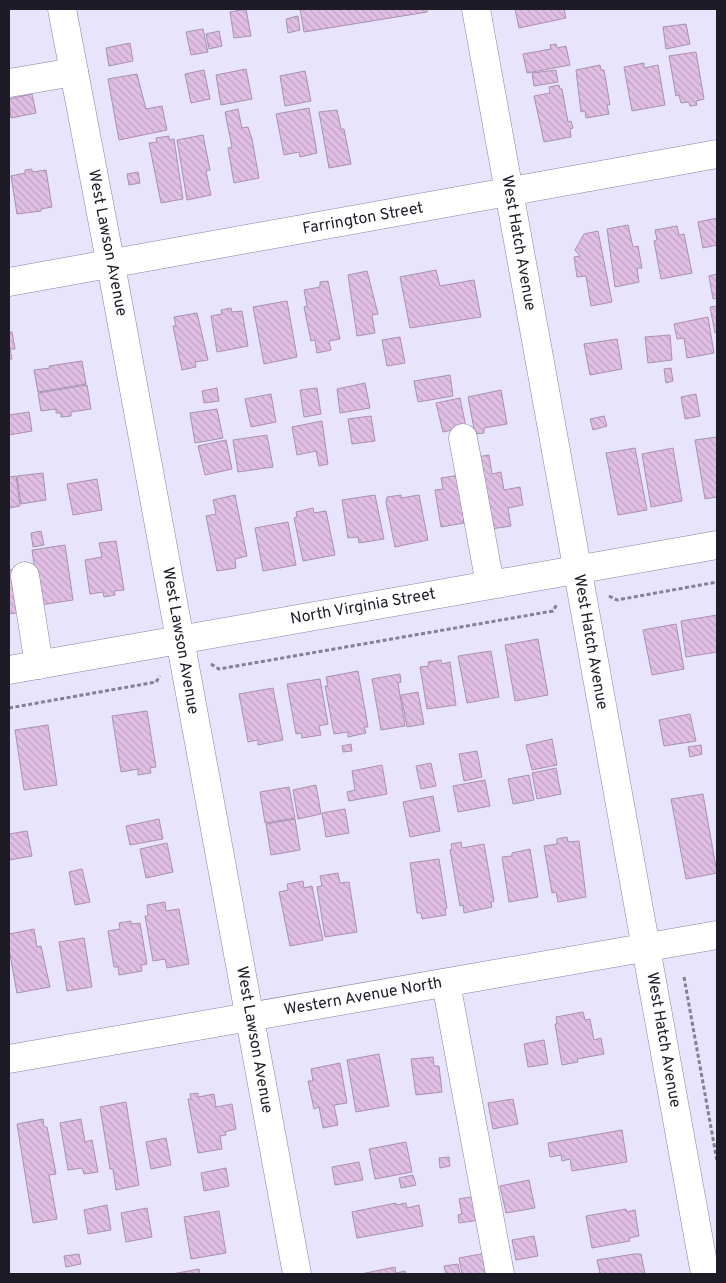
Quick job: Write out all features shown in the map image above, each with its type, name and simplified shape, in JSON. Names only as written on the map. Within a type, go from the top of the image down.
[{"type":"street","name":"West Lawson Avenue","points":[[62,9],[111,264],[297,1274]]},
{"type":"street","name":"West Hatch Avenue","points":[[476,9],[705,1274]]},
{"type":"street","points":[[9,84],[74,72]]},
{"type":"street","name":"Farrington Street","points":[[9,282],[717,154]]},
{"type":"street","points":[[463,438],[490,584]]},
{"type":"street","name":"North Virginia Street","points":[[9,670],[717,545]]},
{"type":"street","points":[[25,576],[39,665]]},
{"type":"street","name":"Western Avenue North","points":[[9,1059],[717,935]]},
{"type":"street","points":[[446,983],[500,1274]]},
{"type":"path","points":[[608,596],[617,600],[717,582]]},
{"type":"path","points":[[211,664],[219,669],[514,618],[553,611],[558,603]]},
{"type":"path","points":[[9,708],[156,682],[162,672]]},
{"type":"path","points":[[684,977],[717,1161]]},
{"type":"building","points":[[246,9],[251,36],[234,38],[230,12]]},
{"type":"building","points":[[300,9],[427,9],[427,12],[304,32]]},
{"type":"building","points":[[515,9],[564,9],[566,18],[519,28]]},
{"type":"building","points":[[298,16],[300,30],[288,33],[286,19]]},
{"type":"building","points":[[686,24],[690,44],[666,49],[663,27]]},
{"type":"building","points":[[203,29],[208,52],[191,55],[186,32]]},
{"type":"building","points":[[219,31],[222,46],[209,49],[206,34]]},
{"type":"building","points":[[130,43],[133,61],[109,66],[106,48]]},
{"type":"building","points":[[556,44],[557,48],[566,46],[570,65],[527,73],[523,54],[551,49],[550,45]]},
{"type":"building","points":[[696,52],[704,99],[696,101],[697,105],[690,106],[689,102],[681,103],[679,95],[676,96],[669,56]]},
{"type":"building","points":[[644,63],[644,68],[658,65],[665,105],[632,111],[624,67]]},
{"type":"building","points":[[600,65],[601,70],[604,70],[610,105],[607,105],[609,114],[586,118],[585,111],[581,112],[576,70]]},
{"type":"building","points":[[246,69],[252,99],[221,105],[216,75]]},
{"type":"building","points":[[204,70],[210,99],[191,103],[185,74]]},
{"type":"building","points":[[556,70],[558,82],[534,86],[532,73]]},
{"type":"building","points":[[305,71],[311,101],[285,106],[280,76]]},
{"type":"building","points":[[137,74],[146,109],[162,106],[167,130],[119,140],[108,79]]},
{"type":"building","points":[[559,85],[560,89],[562,89],[568,122],[571,121],[573,128],[570,129],[571,137],[544,142],[534,96],[550,93],[549,87]]},
{"type":"building","points":[[32,94],[36,113],[11,118],[9,99]]},
{"type":"building","points":[[309,108],[317,153],[300,157],[299,152],[284,155],[276,114]]},
{"type":"building","points":[[238,109],[242,128],[248,127],[252,139],[259,178],[234,183],[228,148],[232,147],[225,112]]},
{"type":"building","points":[[337,110],[341,129],[344,129],[351,164],[329,168],[319,112]]},
{"type":"building","points":[[203,135],[210,170],[206,171],[211,195],[187,200],[177,140]]},
{"type":"building","points":[[169,136],[169,140],[174,139],[183,199],[161,203],[149,143],[157,142],[156,138]]},
{"type":"building","points":[[32,169],[32,172],[46,170],[52,207],[41,209],[41,211],[17,214],[11,176],[25,173],[25,170]]},
{"type":"building","points":[[138,172],[140,183],[129,185],[127,174]]},
{"type":"building","points":[[717,218],[717,245],[703,248],[698,222]]},
{"type":"building","points":[[628,225],[633,247],[638,246],[642,268],[637,268],[639,282],[615,287],[607,229]]},
{"type":"building","points":[[677,226],[679,235],[684,234],[692,273],[661,279],[654,241],[657,240],[655,230]]},
{"type":"building","points":[[598,231],[612,302],[591,306],[586,276],[577,277],[574,257],[580,256],[575,250],[584,234]]},
{"type":"building","points":[[436,270],[440,286],[474,280],[481,317],[410,328],[400,277]]},
{"type":"building","points":[[367,271],[378,314],[372,315],[375,333],[357,336],[348,275]]},
{"type":"building","points":[[717,274],[717,298],[713,299],[709,276]]},
{"type":"building","points":[[328,281],[340,339],[329,341],[331,350],[317,353],[315,340],[311,341],[304,307],[307,306],[304,290],[320,287],[320,282]]},
{"type":"building","points":[[287,301],[297,357],[264,364],[253,307]]},
{"type":"building","points":[[717,306],[717,333],[715,333],[710,307]]},
{"type":"building","points":[[231,308],[232,312],[242,311],[248,346],[217,352],[211,316],[222,314],[221,310]]},
{"type":"building","points":[[197,313],[208,360],[195,362],[196,367],[182,370],[173,326],[176,326],[174,317]]},
{"type":"building","points":[[708,317],[714,353],[687,358],[684,338],[677,339],[674,324]]},
{"type":"building","points":[[9,332],[12,332],[15,349],[10,349],[12,359],[9,359]]},
{"type":"building","points":[[670,335],[672,360],[648,363],[645,337]]},
{"type":"building","points":[[400,337],[405,363],[387,366],[382,340]]},
{"type":"building","points":[[617,339],[622,369],[590,375],[584,344]]},
{"type":"building","points":[[82,361],[86,384],[38,392],[34,370]]},
{"type":"building","points":[[671,368],[673,381],[666,383],[664,369]]},
{"type":"building","points":[[450,375],[453,396],[418,402],[414,381]]},
{"type":"building","points":[[365,383],[370,408],[340,413],[337,389]]},
{"type":"building","points":[[87,385],[91,409],[71,412],[71,416],[61,417],[61,413],[56,413],[56,409],[41,411],[38,393]]},
{"type":"building","points":[[217,388],[219,401],[204,403],[202,391]]},
{"type":"building","points":[[317,388],[321,414],[304,417],[300,390]]},
{"type":"building","points":[[501,390],[507,424],[484,428],[484,433],[475,434],[468,397]]},
{"type":"building","points":[[271,394],[276,422],[251,427],[245,399]]},
{"type":"building","points":[[696,394],[700,416],[685,419],[681,397]]},
{"type":"building","points":[[460,398],[466,427],[443,432],[436,403]]},
{"type":"building","points":[[217,409],[223,438],[195,443],[190,413]]},
{"type":"building","points":[[29,412],[32,431],[9,435],[9,415]]},
{"type":"building","points":[[371,416],[375,441],[352,444],[348,419]]},
{"type":"building","points":[[604,416],[607,426],[593,430],[590,419]]},
{"type":"building","points":[[322,421],[328,464],[319,466],[316,451],[297,455],[292,427]]},
{"type":"building","points":[[267,435],[273,467],[238,472],[233,440]]},
{"type":"building","points":[[717,437],[717,497],[705,499],[695,440]]},
{"type":"building","points":[[226,440],[232,469],[205,475],[198,446]]},
{"type":"building","points":[[635,448],[647,510],[618,515],[606,453]]},
{"type":"building","points":[[673,448],[682,501],[651,507],[642,454]]},
{"type":"building","points":[[489,455],[492,474],[501,472],[504,490],[520,487],[523,505],[508,508],[511,526],[484,530],[477,457]]},
{"type":"building","points":[[43,473],[46,500],[21,504],[17,476]]},
{"type":"building","points":[[466,474],[472,519],[463,520],[464,523],[441,527],[435,490],[443,489],[441,478]]},
{"type":"building","points":[[16,476],[20,506],[9,508],[9,477]]},
{"type":"building","points":[[97,479],[102,510],[73,515],[67,484]]},
{"type":"building","points":[[235,495],[247,556],[235,559],[236,568],[217,571],[206,516],[216,514],[213,500]]},
{"type":"building","points":[[375,495],[384,539],[359,543],[358,537],[348,538],[342,500]]},
{"type":"building","points":[[401,495],[401,498],[419,495],[428,540],[395,547],[386,502],[387,497]]},
{"type":"building","points":[[313,508],[314,513],[326,511],[335,555],[303,561],[294,518],[297,517],[296,512]]},
{"type":"building","points":[[288,522],[296,565],[263,571],[255,528]]},
{"type":"building","points":[[41,531],[44,545],[33,547],[31,533]]},
{"type":"building","points":[[116,541],[124,590],[114,591],[115,595],[104,597],[103,592],[90,594],[85,560],[102,557],[99,543]]},
{"type":"building","points":[[65,545],[73,600],[40,605],[32,550]]},
{"type":"building","points":[[23,568],[22,612],[9,614],[9,570]]},
{"type":"building","points":[[717,615],[717,652],[686,657],[681,621]]},
{"type":"building","points":[[676,624],[684,669],[652,675],[643,630]]},
{"type":"building","points":[[538,639],[548,695],[515,701],[505,645]]},
{"type":"building","points":[[491,651],[499,697],[467,703],[458,656]]},
{"type":"building","points":[[441,660],[442,664],[450,662],[456,705],[427,709],[420,667],[429,666],[428,662]]},
{"type":"building","points":[[358,671],[368,727],[364,727],[366,733],[348,737],[348,732],[334,734],[325,686],[328,686],[326,677]]},
{"type":"building","points":[[400,674],[401,682],[398,683],[405,726],[381,730],[372,679]]},
{"type":"building","points":[[320,679],[328,724],[319,726],[321,735],[302,738],[301,733],[296,734],[287,684]]},
{"type":"building","points":[[273,688],[283,740],[258,745],[258,740],[248,742],[239,694]]},
{"type":"building","points":[[418,692],[424,724],[407,727],[401,695]]},
{"type":"building","points":[[147,711],[156,767],[150,768],[151,773],[138,775],[138,769],[121,772],[112,716]]},
{"type":"building","points":[[690,714],[696,741],[664,746],[659,720]]},
{"type":"building","points":[[48,725],[57,785],[24,790],[15,730]]},
{"type":"building","points":[[552,739],[557,765],[532,770],[526,745]]},
{"type":"building","points":[[351,744],[352,751],[343,752],[342,746]]},
{"type":"building","points":[[701,745],[702,754],[690,757],[688,747]]},
{"type":"building","points":[[477,751],[482,777],[464,781],[459,754]]},
{"type":"building","points":[[431,763],[436,786],[421,789],[416,766]]},
{"type":"building","points":[[382,765],[387,794],[349,801],[347,792],[355,790],[352,771]]},
{"type":"building","points":[[556,768],[561,794],[537,799],[532,773]]},
{"type":"building","points":[[529,775],[534,800],[513,804],[508,779]]},
{"type":"building","points":[[485,780],[490,806],[458,812],[453,786]]},
{"type":"building","points":[[316,785],[321,814],[298,819],[293,790]]},
{"type":"building","points":[[289,787],[295,818],[265,823],[260,792]]},
{"type":"building","points":[[703,794],[717,873],[686,879],[671,799]]},
{"type":"building","points":[[433,796],[440,831],[410,837],[403,802]]},
{"type":"building","points":[[345,809],[349,833],[326,837],[322,813]]},
{"type":"building","points":[[159,819],[163,839],[130,845],[126,826]]},
{"type":"building","points":[[295,819],[300,850],[271,855],[266,824]]},
{"type":"building","points":[[27,831],[32,856],[9,860],[9,834]]},
{"type":"building","points":[[567,837],[568,842],[579,841],[586,897],[558,902],[556,892],[552,893],[544,846],[557,844],[557,839]]},
{"type":"building","points":[[461,842],[462,848],[484,844],[494,901],[491,902],[492,907],[464,913],[463,905],[460,906],[450,850],[452,849],[451,844]]},
{"type":"building","points":[[167,843],[173,872],[146,878],[140,849]]},
{"type":"building","points":[[530,849],[538,897],[509,902],[502,857],[512,856],[512,853]]},
{"type":"building","points":[[439,859],[447,908],[445,909],[446,915],[422,919],[421,913],[417,913],[410,863]]},
{"type":"building","points":[[82,869],[90,902],[75,905],[69,872]]},
{"type":"building","points":[[338,873],[340,883],[349,882],[357,932],[325,937],[317,887],[322,886],[320,876]]},
{"type":"building","points":[[303,881],[304,888],[312,886],[323,940],[290,946],[279,892],[288,890],[287,884]]},
{"type":"building","points":[[165,902],[166,911],[179,909],[189,964],[167,968],[165,959],[153,961],[145,916],[148,916],[147,905]]},
{"type":"building","points":[[131,921],[131,924],[140,923],[147,964],[141,965],[142,971],[119,975],[118,967],[114,967],[108,931],[120,929],[119,923]]},
{"type":"building","points":[[34,929],[37,947],[41,946],[50,987],[17,993],[9,949],[9,934]]},
{"type":"building","points":[[84,938],[92,987],[67,991],[59,942]]},
{"type":"building","points":[[583,1012],[585,1020],[590,1019],[594,1040],[601,1038],[604,1054],[577,1059],[578,1062],[562,1065],[555,1024],[557,1024],[556,1017]]},
{"type":"building","points":[[544,1040],[548,1064],[528,1067],[524,1044]]},
{"type":"building","points":[[379,1054],[389,1106],[356,1112],[347,1060]]},
{"type":"building","points":[[433,1057],[434,1066],[439,1066],[442,1092],[416,1095],[411,1059]]},
{"type":"building","points":[[340,1063],[347,1103],[334,1105],[338,1125],[323,1128],[319,1107],[314,1109],[308,1081],[313,1081],[311,1069]]},
{"type":"building","points":[[198,1093],[198,1097],[214,1094],[216,1107],[232,1104],[236,1129],[225,1132],[226,1135],[220,1136],[222,1149],[198,1153],[188,1099],[191,1099],[190,1094]]},
{"type":"building","points":[[513,1099],[518,1124],[493,1129],[488,1103]]},
{"type":"building","points":[[126,1102],[139,1185],[116,1190],[113,1169],[110,1169],[100,1107]]},
{"type":"building","points":[[43,1119],[44,1127],[47,1127],[56,1174],[49,1175],[57,1219],[33,1223],[17,1124]]},
{"type":"building","points":[[81,1119],[85,1142],[92,1140],[98,1172],[84,1174],[82,1168],[68,1170],[60,1123]]},
{"type":"building","points":[[622,1130],[627,1162],[572,1171],[570,1159],[562,1161],[561,1155],[550,1157],[548,1143]]},
{"type":"building","points":[[166,1138],[171,1165],[151,1169],[146,1142]]},
{"type":"building","points":[[406,1142],[412,1172],[375,1179],[369,1149]]},
{"type":"building","points":[[449,1157],[450,1166],[440,1168],[439,1158]]},
{"type":"building","points":[[359,1162],[363,1180],[335,1185],[332,1167]]},
{"type":"building","points":[[226,1168],[229,1186],[204,1191],[201,1173]]},
{"type":"building","points":[[413,1175],[416,1185],[401,1188],[399,1178]]},
{"type":"building","points":[[529,1180],[535,1208],[506,1213],[500,1186]]},
{"type":"building","points":[[476,1196],[480,1220],[459,1223],[458,1215],[462,1214],[459,1199]]},
{"type":"building","points":[[396,1203],[396,1205],[406,1203],[407,1208],[419,1205],[423,1226],[357,1238],[352,1212]]},
{"type":"building","points":[[107,1205],[111,1230],[88,1234],[84,1210]]},
{"type":"building","points":[[147,1208],[152,1237],[126,1242],[121,1213]]},
{"type":"building","points":[[626,1209],[627,1212],[635,1210],[639,1236],[629,1238],[630,1241],[592,1248],[586,1216]]},
{"type":"building","points":[[219,1211],[226,1253],[191,1259],[184,1217]]},
{"type":"building","points":[[534,1236],[538,1256],[516,1260],[512,1240]]},
{"type":"building","points":[[486,1253],[489,1274],[462,1274],[459,1258]]},
{"type":"building","points":[[79,1254],[81,1264],[66,1267],[64,1256]]},
{"type":"building","points":[[641,1254],[645,1274],[595,1274],[600,1273],[597,1260]]},
{"type":"building","points":[[458,1264],[460,1274],[446,1274],[444,1266]]},
{"type":"building","points":[[395,1267],[396,1273],[405,1271],[406,1274],[361,1274]]},
{"type":"building","points":[[199,1269],[200,1274],[172,1274]]}]
